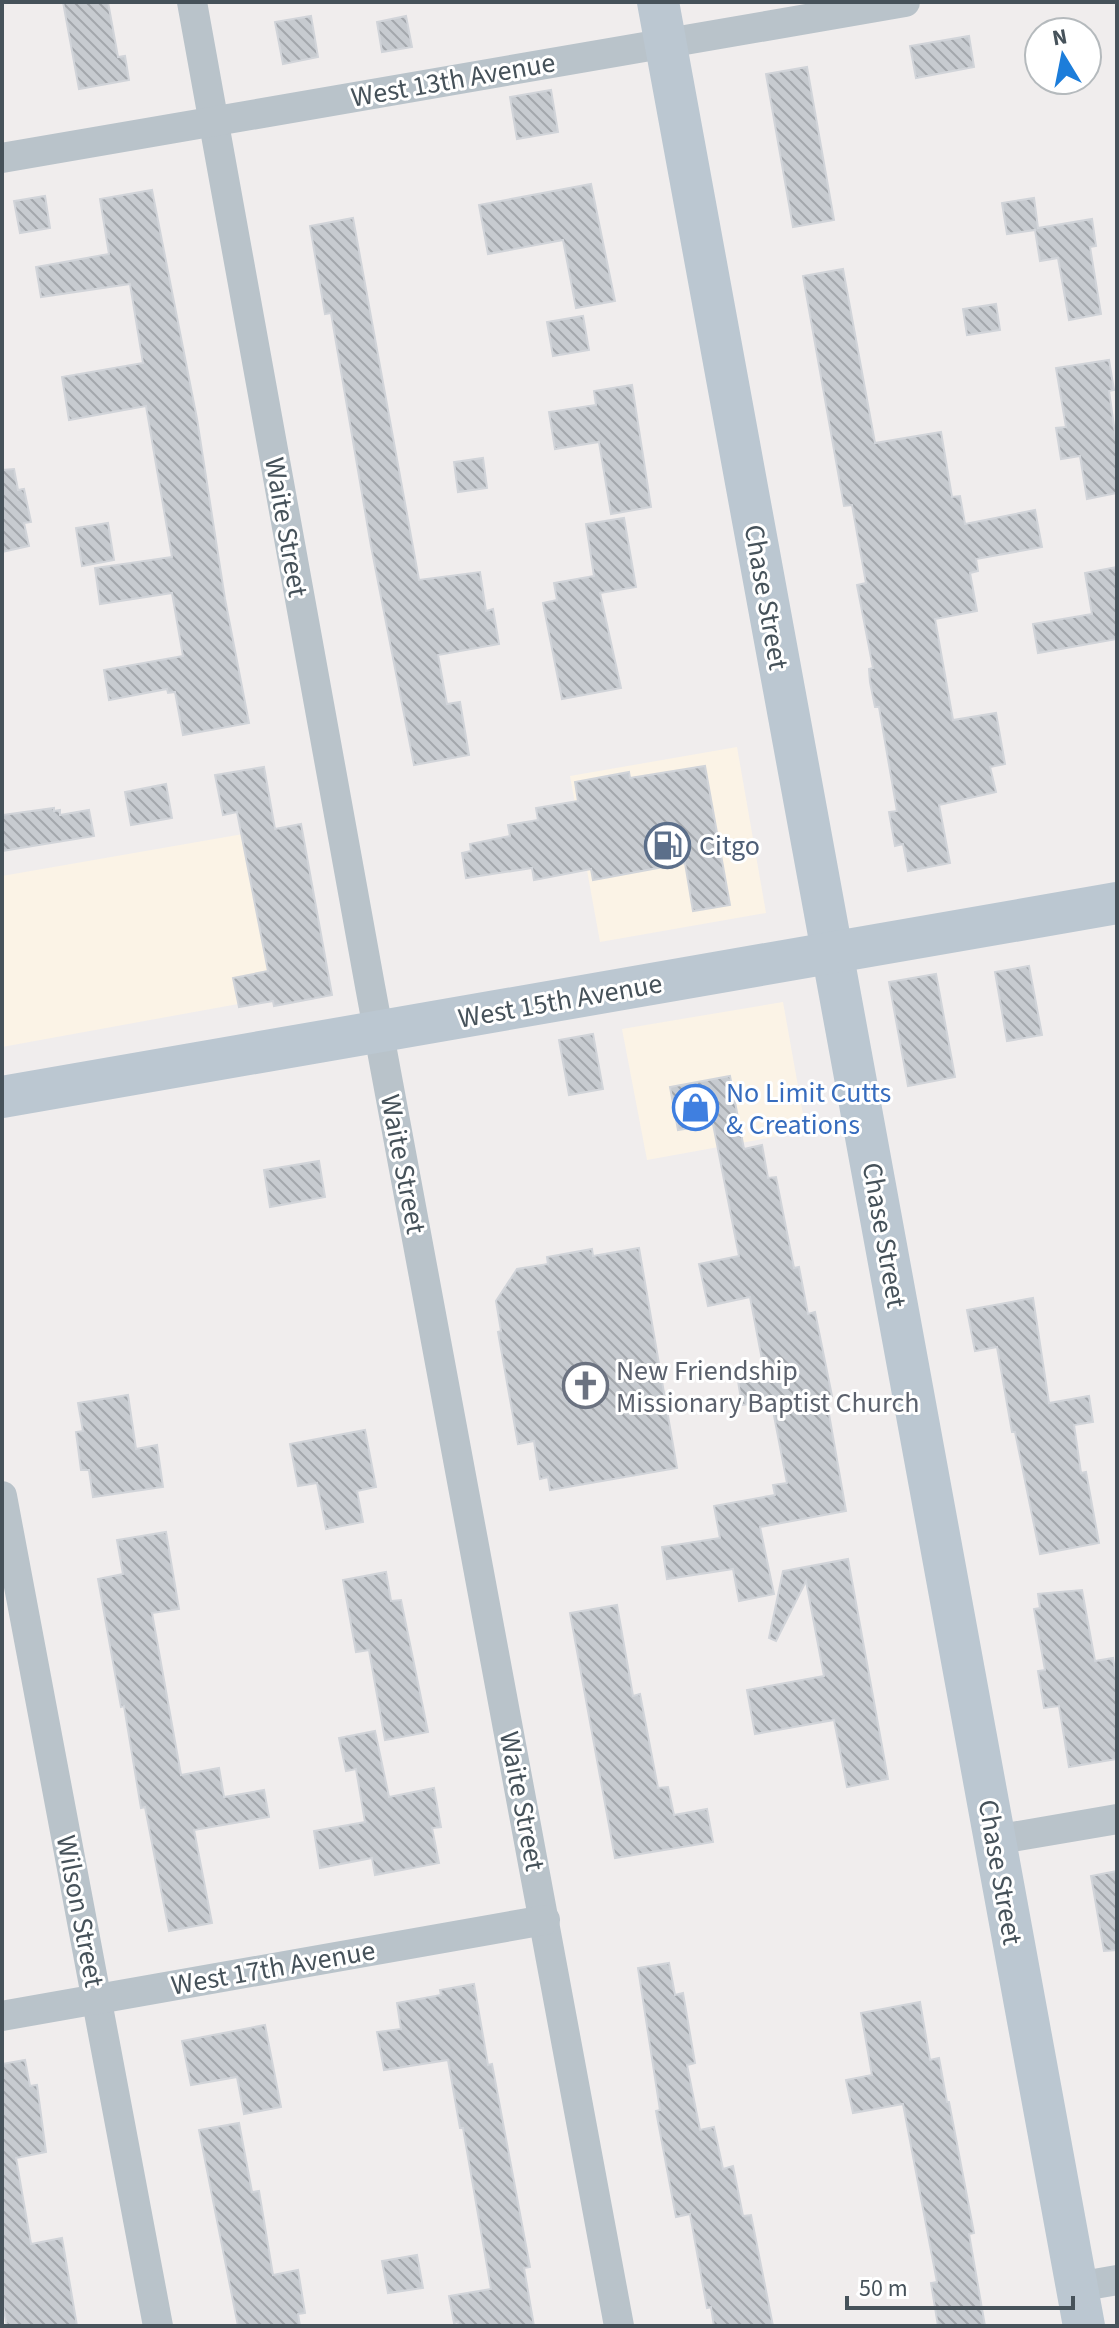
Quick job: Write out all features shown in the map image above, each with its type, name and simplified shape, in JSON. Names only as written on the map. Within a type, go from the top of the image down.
[{"type":"street","name":"Waite Street","points":[[192,2],[619,2326]]},
{"type":"street","name":"West 13th Avenue","points":[[2,158],[213,121],[662,22],[905,2]]},
{"type":"street","name":"Chase Street","points":[[662,22],[995,1840],[1093,2297]]},
{"type":"street","name":"West 15th Avenue","points":[[2,1097],[1117,903]]},
{"type":"street","name":"Wilson Street","points":[[2,1496],[158,2326]]},
{"type":"street","points":[[995,1840],[1117,1819]]},
{"type":"street","name":"West 17th Avenue","points":[[2,2016],[545,1920]]},
{"type":"shaded area","name":"Citgo","points":[[737,747],[766,913],[600,942],[570,776]]},
{"type":"shaded area","points":[[301,824],[331,987],[2,1047],[2,876]]},
{"type":"shaded area","points":[[783,1002],[806,1131],[647,1160],[622,1029]]},
{"type":"building","points":[[63,2],[108,2],[118,57],[125,56],[129,80],[79,89]]},
{"type":"building","points":[[311,16],[318,57],[283,64],[275,22]]},
{"type":"building","points":[[406,16],[412,47],[382,52],[377,22]]},
{"type":"building","points":[[969,36],[974,67],[916,78],[910,46]]},
{"type":"building","points":[[807,67],[834,220],[793,227],[766,74]]},
{"type":"building","points":[[551,90],[558,132],[517,139],[510,97]]},
{"type":"building","points":[[591,184],[615,301],[576,308],[563,240],[488,254],[479,205]]},
{"type":"building","points":[[152,190],[197,419],[225,599],[249,723],[183,735],[175,692],[168,693],[167,689],[109,700],[104,670],[183,656],[172,593],[100,604],[95,568],[172,557],[146,406],[69,420],[62,377],[143,363],[130,284],[41,297],[36,267],[109,254],[100,199]]},
{"type":"building","points":[[45,196],[50,228],[20,233],[14,201]]},
{"type":"building","points":[[1034,198],[1038,228],[1092,219],[1096,246],[1090,247],[1101,314],[1069,320],[1058,258],[1040,261],[1035,230],[1007,234],[1002,203]]},
{"type":"building","points":[[353,218],[419,580],[480,572],[486,611],[493,609],[499,644],[438,655],[447,704],[460,702],[469,755],[414,765],[371,546],[331,313],[325,314],[310,226]]},
{"type":"building","points":[[843,269],[875,443],[941,432],[952,497],[960,496],[965,524],[1035,510],[1042,547],[976,559],[978,571],[970,573],[977,611],[935,619],[953,720],[996,713],[1005,764],[990,767],[996,792],[939,805],[950,863],[908,871],[903,844],[895,846],[889,812],[897,811],[879,707],[875,707],[870,682],[869,669],[873,668],[857,585],[866,583],[852,505],[844,506],[803,276]]},
{"type":"building","points":[[996,304],[1000,330],[967,335],[963,309]]},
{"type":"building","points":[[583,316],[589,350],[553,356],[547,322]]},
{"type":"building","points":[[1109,360],[1114,390],[1109,391],[1117,447],[1117,493],[1087,499],[1080,456],[1061,459],[1056,428],[1066,427],[1056,368]]},
{"type":"building","points":[[632,385],[651,507],[611,514],[599,442],[555,449],[549,412],[596,405],[594,391]]},
{"type":"building","points":[[483,458],[487,488],[458,492],[454,462]]},
{"type":"building","points":[[14,469],[18,490],[24,489],[31,522],[24,523],[29,546],[2,552],[2,470]]},
{"type":"building","points":[[624,518],[636,587],[600,593],[621,688],[562,699],[543,603],[557,600],[554,583],[594,576],[586,524]]},
{"type":"building","points":[[108,523],[114,560],[82,566],[76,528]]},
{"type":"building","points":[[1117,567],[1117,639],[1038,653],[1033,624],[1092,614],[1085,573]]},
{"type":"building","points":[[705,766],[730,905],[693,911],[685,863],[593,880],[591,869],[534,880],[532,868],[466,878],[462,853],[471,851],[470,844],[510,836],[508,825],[538,820],[536,808],[578,801],[575,782],[629,772],[630,778]]},
{"type":"building","points":[[264,767],[275,829],[301,824],[332,995],[274,1006],[273,1001],[239,1007],[233,978],[268,971],[237,812],[223,815],[215,775]]},
{"type":"building","points":[[166,784],[172,818],[131,825],[125,792]]},
{"type":"building","points":[[54,808],[54,811],[60,810],[60,815],[89,810],[94,836],[2,851],[2,815]]},
{"type":"building","points":[[1029,966],[1042,1035],[1007,1041],[995,972]]},
{"type":"building","points":[[936,974],[955,1077],[908,1086],[889,982]]},
{"type":"building","points":[[593,1034],[603,1089],[569,1095],[559,1040]]},
{"type":"building","points":[[730,1076],[744,1149],[762,1145],[768,1178],[776,1177],[794,1268],[799,1267],[808,1314],[815,1312],[832,1396],[826,1397],[846,1511],[760,1527],[774,1594],[739,1601],[733,1569],[667,1579],[662,1547],[720,1538],[714,1506],[775,1495],[773,1485],[787,1483],[771,1400],[742,1405],[737,1375],[764,1370],[750,1297],[708,1306],[699,1264],[739,1256],[713,1124],[678,1130],[670,1087]]},
{"type":"building","points":[[319,1161],[325,1197],[270,1207],[264,1170]]},
{"type":"building","name":"New Friendship Missionary Baptist Church","points":[[639,1248],[677,1468],[550,1490],[548,1477],[540,1479],[534,1441],[518,1444],[498,1332],[501,1331],[496,1301],[517,1269],[548,1264],[547,1257],[592,1249],[593,1256]]},
{"type":"building","points":[[1033,1298],[1049,1403],[1089,1396],[1093,1422],[1074,1425],[1081,1473],[1086,1472],[1099,1543],[1040,1554],[1015,1432],[1012,1432],[997,1347],[975,1351],[967,1310]]},
{"type":"building","points":[[128,1395],[136,1449],[157,1445],[163,1487],[93,1497],[89,1470],[81,1470],[76,1432],[83,1431],[78,1403]]},
{"type":"building","points":[[365,1430],[376,1487],[357,1491],[363,1522],[326,1529],[317,1483],[298,1486],[290,1444]]},
{"type":"building","points":[[166,1532],[179,1609],[152,1613],[181,1775],[219,1768],[224,1797],[264,1790],[269,1817],[194,1830],[212,1923],[169,1931],[145,1807],[141,1808],[98,1579],[123,1574],[117,1540]]},
{"type":"building","points":[[848,1559],[888,1779],[847,1787],[834,1720],[755,1734],[747,1690],[824,1676],[806,1581],[776,1641],[769,1638],[783,1571]]},
{"type":"building","points":[[386,1572],[391,1601],[401,1600],[428,1732],[385,1740],[369,1650],[356,1652],[343,1580]]},
{"type":"building","points":[[1082,1590],[1095,1661],[1113,1658],[1117,1681],[1117,1759],[1069,1767],[1059,1706],[1044,1708],[1038,1671],[1045,1670],[1034,1609],[1040,1608],[1038,1594]]},
{"type":"building","points":[[617,1605],[633,1696],[640,1694],[658,1788],[668,1787],[674,1815],[707,1809],[713,1842],[615,1858],[570,1613]]},
{"type":"building","points":[[375,1731],[389,1797],[434,1788],[441,1827],[432,1828],[439,1863],[375,1875],[372,1858],[320,1868],[314,1831],[365,1822],[356,1769],[346,1771],[339,1738]]},
{"type":"building","points":[[1117,1871],[1117,1950],[1104,1951],[1091,1876]]},
{"type":"building","points":[[669,1963],[675,1995],[683,1993],[695,2063],[687,2065],[700,2130],[714,2127],[723,2169],[733,2166],[743,2216],[751,2215],[773,2326],[714,2326],[711,2307],[707,2308],[690,2214],[676,2217],[656,2111],[660,2110],[638,1968]]},
{"type":"building","points":[[474,1984],[530,2267],[524,2268],[534,2326],[459,2326],[458,2322],[454,2323],[449,2296],[491,2289],[448,2060],[384,2070],[377,2032],[401,2029],[397,2003],[441,1995],[440,1990]]},
{"type":"building","points":[[920,2002],[930,2060],[939,2058],[949,2102],[974,2233],[969,2234],[985,2326],[938,2326],[931,2283],[937,2282],[903,2104],[853,2113],[846,2080],[872,2075],[861,2013]]},
{"type":"building","points":[[265,2025],[281,2107],[244,2114],[237,2077],[191,2085],[182,2041]]},
{"type":"building","points":[[25,2060],[30,2086],[37,2085],[46,2152],[16,2158],[31,2244],[62,2238],[77,2326],[7,2326],[2,2300],[2,2064]]},
{"type":"building","points":[[239,2123],[252,2192],[259,2191],[273,2275],[298,2270],[305,2313],[298,2314],[300,2326],[238,2326],[199,2130]]},
{"type":"building","points":[[417,2255],[423,2288],[388,2293],[382,2261]]},
{"type":"place","name":"Citgo","points":[[668,845]]},
{"type":"place","name":"No Limit Cutts & Creations","points":[[695,1108]]},
{"type":"place","name":"New Friendship Missionary Baptist Church","points":[[585,1386]]}]
